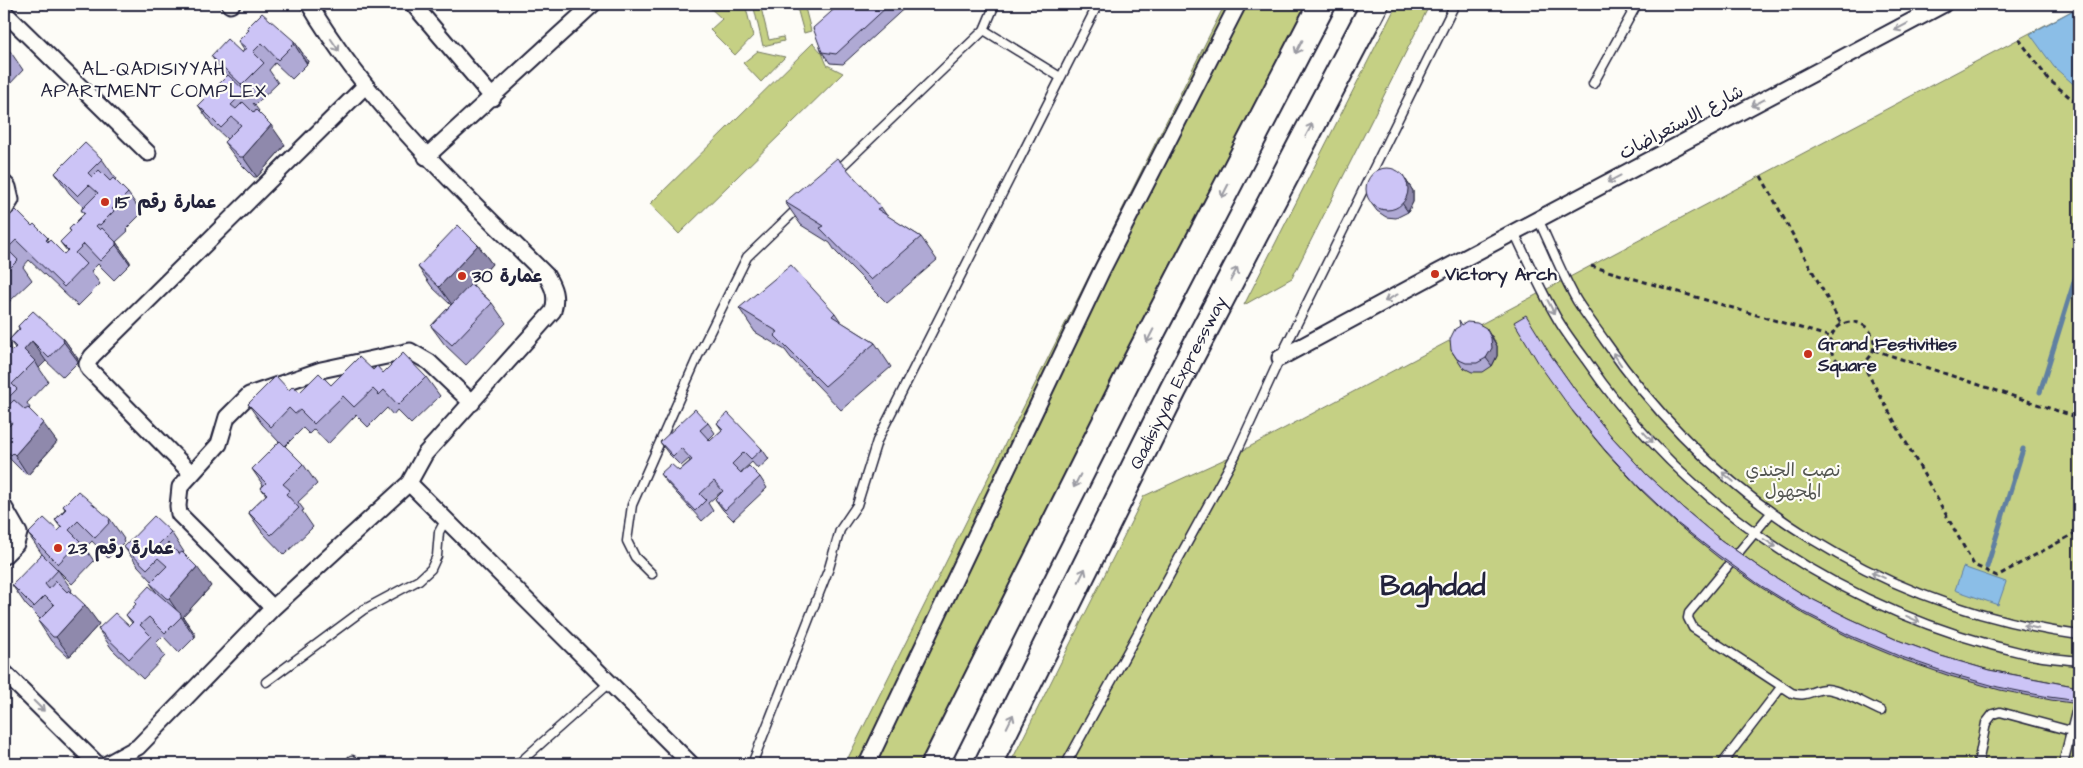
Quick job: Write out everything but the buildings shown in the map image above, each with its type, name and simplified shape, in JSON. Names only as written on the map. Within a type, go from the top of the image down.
[{"type":"highway","points":[[935,764],[1132,370],[1322,4]]},
{"type":"highway","name":"Qadisiyyah Expressway","points":[[988,764],[1174,390],[1375,4]]},
{"type":"street","points":[[107,764],[138,747],[273,608],[409,483],[425,454],[553,312],[556,302],[554,287],[546,275],[426,157],[366,86],[339,50],[309,4]]},
{"type":"street","points":[[413,4],[493,98]]},
{"type":"street","points":[[426,157],[493,98],[593,4]]},
{"type":"street","points":[[867,764],[1102,270],[1238,4]]},
{"type":"street","name":"شارع الاستعراضات","points":[[1280,358],[1944,4]]},
{"type":"street","points":[[4,12],[148,154]]},
{"type":"street","points":[[192,474],[89,369],[87,364],[366,86]]},
{"type":"street","points":[[4,183],[8,188],[11,200],[4,211]]},
{"type":"street","points":[[273,608],[179,514],[180,486],[218,444],[227,417],[249,395],[322,370],[410,351],[429,362],[472,403]]},
{"type":"street","points":[[409,483],[691,764]]},
{"type":"street","points":[[4,507],[19,533],[16,544],[4,556]]},
{"type":"street","points":[[4,672],[98,764]]},
{"type":"lane","points":[[826,181],[984,30],[995,4]]},
{"type":"lane","points":[[752,764],[828,568],[840,530],[857,505],[877,441],[1098,4]]},
{"type":"lane","points":[[1066,764],[1236,454],[1280,358],[1455,4]]},
{"type":"lane","points":[[1593,84],[1637,4]]},
{"type":"lane","points":[[984,30],[1060,77]]},
{"type":"lane","points":[[652,574],[635,557],[627,541],[632,506],[698,356],[747,257],[805,202]]},
{"type":"lane","points":[[1538,220],[1578,301],[1632,380],[1697,452],[1771,513],[1852,564],[1941,602],[2034,628],[2079,635]]},
{"type":"lane","points":[[1514,232],[1554,314],[1611,397],[1678,471],[1754,534],[1840,587],[1932,627],[2028,654],[2079,661]]},
{"type":"lane","points":[[1738,553],[1771,513]]},
{"type":"lane","points":[[266,682],[363,610],[419,580],[431,569],[437,556],[439,532],[446,519]]},
{"type":"lane","points":[[1729,564],[1689,613],[1689,623],[1693,628],[1782,686],[1800,695],[1808,695],[1816,690],[1832,690],[1881,711]]},
{"type":"lane","points":[[518,764],[609,683]]},
{"type":"lane","points":[[1722,764],[1782,686]]},
{"type":"lane","points":[[2063,764],[2078,704]]},
{"type":"lane","points":[[1978,764],[1986,723],[1993,714],[2000,712],[2071,731]]},
{"type":"path","points":[[2019,39],[2048,79],[2079,105]]},
{"type":"path","points":[[1762,176],[1841,324]]},
{"type":"path","points":[[1591,266],[1831,337]]},
{"type":"path","points":[[1854,321],[1866,326],[1874,337],[1874,350],[1862,364],[1850,366],[1838,361],[1830,350],[1831,337],[1835,329],[1841,324],[1854,321]]},
{"type":"path","points":[[1874,350],[2079,418]]},
{"type":"path","points":[[1862,364],[1974,565],[1997,576],[2079,531]]},
{"type":"green space","points":[[706,4],[745,4],[753,36],[735,55],[710,30],[722,19]]},
{"type":"green space","points":[[753,4],[760,4],[769,40],[783,37],[784,41],[763,46]]},
{"type":"green space","points":[[796,4],[804,4],[811,31],[804,33]]},
{"type":"green space","points":[[1225,4],[1309,4],[922,764],[845,764]]},
{"type":"green space","points":[[1397,4],[1430,4],[1292,278],[1244,305]]},
{"type":"green space","name":"نصب الجندي المجهول","points":[[2079,7],[2079,764],[1010,764],[1144,496],[1236,454]]},
{"type":"green space","points":[[813,43],[822,53],[827,65],[843,73],[679,234],[650,204]]},
{"type":"green space","points":[[758,51],[785,57],[761,82],[743,63]]},
{"type":"water","points":[[2079,7],[2079,89],[2054,67],[2030,34]]},
{"type":"water","points":[[1963,567],[2006,582],[1998,605],[1955,590]]},
{"type":"waterway","points":[[2040,392],[2079,266]]},
{"type":"waterway","points":[[1987,567],[2023,449]]},
{"type":"place","name":"عمارة رقم 15","points":[[105,202]]},
{"type":"place","name":"Victory Arch","points":[[1435,274]]},
{"type":"place","name":"عمارة 30","points":[[462,276]]},
{"type":"place","name":"Grand Festivities Square","points":[[1808,354]]},
{"type":"place","name":"عمارة رقم 23","points":[[58,548]]},
{"type":"district","name":"AL-QADISIYYAH APARTMENT COMPLEX","points":[[154,79]]},
{"type":"district","name":"Baghdad","points":[[1433,585]]}]
